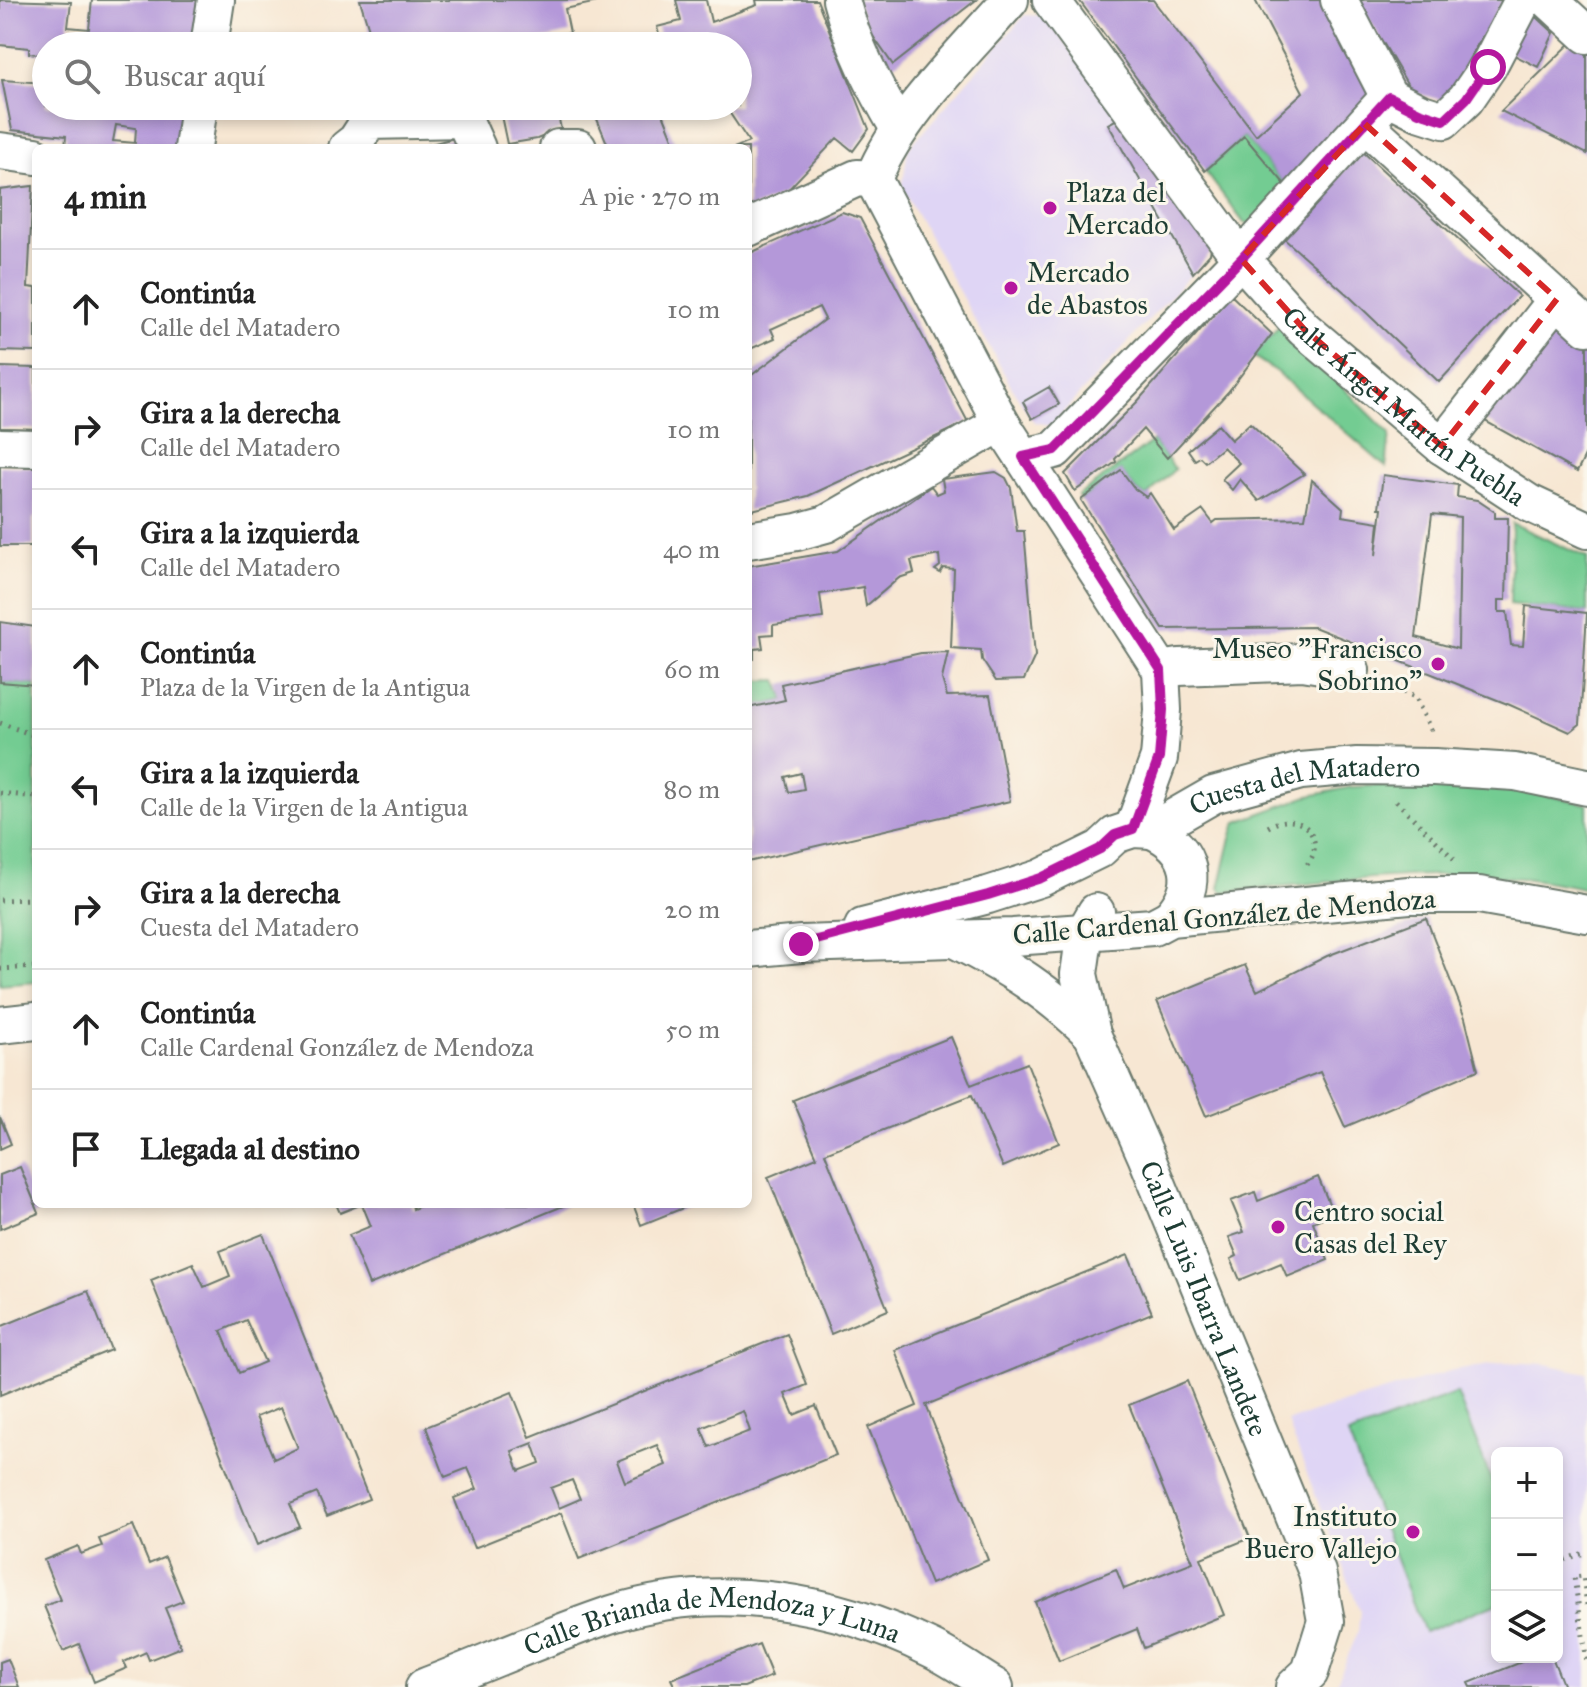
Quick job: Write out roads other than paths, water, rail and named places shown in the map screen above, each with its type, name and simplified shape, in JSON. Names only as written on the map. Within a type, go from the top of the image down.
[{"type":"street","points":[[211,32],[216,0]]},
{"type":"street","points":[[841,0],[848,25],[875,87],[899,129]]},
{"type":"street","points":[[1010,0],[899,129],[873,179],[1001,423],[1161,670],[1163,710],[1159,758],[1142,830],[1169,838],[1181,851],[1188,868],[1188,887],[1182,904],[1170,918]]},
{"type":"street","name":"Calle Ángel Martín Puebla","points":[[1051,0],[1241,259],[1304,329],[1442,446],[1529,503],[1587,530]]},
{"type":"street","points":[[1339,0],[1389,97],[1444,120],[1466,99],[1488,67],[1523,0]]},
{"type":"street","points":[[1549,0],[1587,35]]},
{"type":"street","points":[[1023,457],[1055,450],[1241,259],[1389,97]]},
{"type":"street","points":[[194,144],[197,120]]},
{"type":"street","points":[[358,135],[457,120]]},
{"type":"street","points":[[464,120],[475,144]]},
{"type":"street","points":[[1365,124],[1587,327]]},
{"type":"street","points":[[0,151],[32,155]]},
{"type":"street","points":[[752,226],[857,178],[873,179]]},
{"type":"street","points":[[1442,446],[1557,299]]},
{"type":"street","points":[[752,539],[826,524],[1001,423]]},
{"type":"street","points":[[0,447],[32,448]]},
{"type":"street","points":[[1161,670],[1303,662],[1351,670]]},
{"type":"street","name":"Cuesta del Matadero","points":[[1041,878],[1100,849],[1115,835],[1142,830],[1213,795],[1301,771],[1388,766],[1583,777]]},
{"type":"street","points":[[1092,919],[1091,867],[1100,849]]},
{"type":"street","name":"Calle Cardenal González de Mendoza","points":[[801,944],[1041,878]]},
{"type":"street","name":"Calle Cardenal González de Mendoza","points":[[801,944],[955,939],[1092,919],[1133,928],[1153,927],[1170,918],[1409,895],[1479,895],[1587,914]]},
{"type":"street","name":"Calle Luis Ibarra Landete","points":[[1092,919],[1079,974],[1092,1034],[1146,1156],[1317,1572],[1326,1621],[1310,1672],[1294,1687]]},
{"type":"street","name":"Calle Cardenal González de Mendoza","points":[[955,939],[1025,977],[1059,1002],[1092,1034]]},
{"type":"street","points":[[752,949],[801,944]]},
{"type":"street","points":[[0,1025],[32,1021]]},
{"type":"street","name":"Calle Brianda de Mendoza y Luna","points":[[424,1687],[613,1614],[668,1601],[735,1598],[787,1601],[848,1615],[933,1649],[995,1687]]},
{"type":"place","name":"Plaza del Mercado","points":[[1050,208]]},
{"type":"place","name":"Mercado de Abastos","points":[[1011,288]]},
{"type":"place","name":"Museo \"Francisco Sobrino\"","points":[[1438,664]]},
{"type":"place","name":"Centro social Casas del Rey","points":[[1278,1227]]},
{"type":"place","name":"Instituto Buero Vallejo","points":[[1413,1532]]}]
